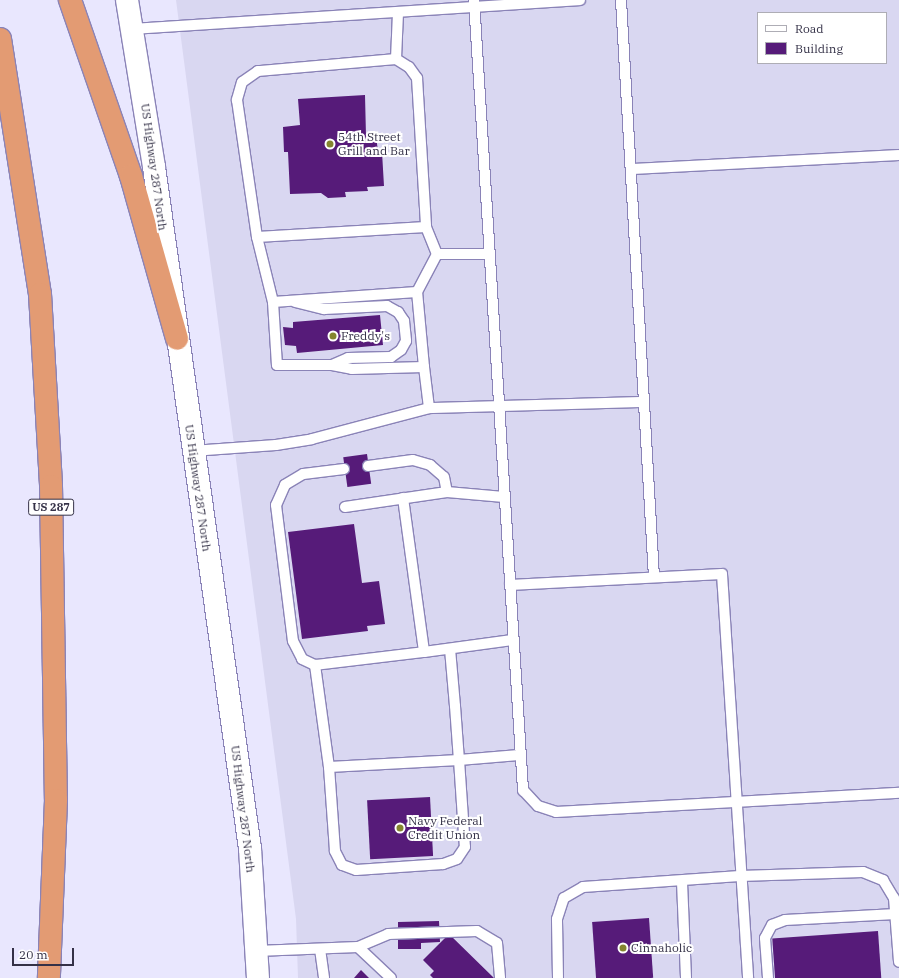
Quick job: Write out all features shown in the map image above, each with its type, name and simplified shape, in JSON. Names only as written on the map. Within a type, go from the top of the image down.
[{"type":"highway","points":[[70,0],[131,176],[177,339]]},
{"type":"highway","name":"US 287","points":[[0,39],[40,294],[51,486],[56,800],[49,978]]},
{"type":"main road","name":"US Highway 287 North","points":[[127,0],[133,29],[192,451],[250,848],[258,978]]},
{"type":"lane","points":[[133,29],[398,13],[474,4],[580,0]]},
{"type":"lane","points":[[621,0],[633,169],[654,577]]},
{"type":"lane","points":[[474,4],[519,755],[523,790],[538,806],[556,812],[899,793]]},
{"type":"lane","points":[[396,59],[398,13]]},
{"type":"lane","points":[[424,367],[352,369],[332,365],[277,365],[273,302],[257,237],[237,100],[242,82],[258,71],[396,59],[409,67],[417,78],[426,227],[438,254]]},
{"type":"lane","points":[[633,169],[899,155]]},
{"type":"lane","points":[[257,237],[426,227]]},
{"type":"lane","points":[[438,254],[489,254]]},
{"type":"lane","points":[[429,408],[417,292],[438,254]]},
{"type":"lane","points":[[273,302],[295,302],[324,297],[417,292]]},
{"type":"lane","points":[[295,302],[324,309],[387,306],[398,312],[404,321],[406,341],[401,350],[391,357],[348,358],[332,365]]},
{"type":"lane","points":[[192,451],[276,445],[312,439],[429,408],[499,408],[644,402]]},
{"type":"lane","points":[[368,466],[413,460],[430,465],[444,477],[447,492]]},
{"type":"lane","points":[[344,469],[303,474],[285,485],[276,505],[293,641],[302,659],[315,665],[512,640]]},
{"type":"lane","points":[[345,507],[447,492],[504,497]]},
{"type":"lane","points":[[403,498],[424,652]]},
{"type":"lane","points":[[510,585],[722,574],[738,803],[740,876],[748,978]]},
{"type":"lane","points":[[315,665],[329,767],[335,851],[342,865],[356,870],[443,864],[457,859],[465,847],[450,649]]},
{"type":"lane","points":[[329,767],[459,760],[519,755]]},
{"type":"lane","points":[[558,978],[557,919],[564,898],[583,887],[682,882],[740,876],[863,872],[883,880],[894,898],[899,962]]},
{"type":"lane","points":[[682,882],[686,978]]},
{"type":"lane","points":[[768,978],[765,938],[772,925],[785,920],[896,914]]},
{"type":"lane","points":[[256,951],[358,947],[388,934],[477,931],[497,943],[500,978]]},
{"type":"lane","points":[[358,947],[392,978]]},
{"type":"lane","points":[[320,948],[324,978]]},
{"type":"shaded area","points":[[176,0],[899,0],[899,978],[298,978],[296,919]]},
{"type":"building","name":"54th Street Grill and Bar","points":[[365,95],[366,136],[376,135],[378,152],[382,152],[384,186],[367,187],[368,191],[345,192],[346,197],[328,198],[321,193],[290,194],[288,152],[284,152],[283,127],[300,125],[298,99]]},
{"type":"building","name":"Freddy's","points":[[380,315],[383,345],[297,353],[296,346],[285,345],[283,327],[293,328],[293,322]]},
{"type":"building","points":[[367,454],[371,484],[347,487],[343,457]]},
{"type":"building","points":[[354,524],[362,583],[379,581],[385,624],[367,626],[368,631],[302,639],[288,532]]},
{"type":"building","name":"Navy Federal Credit Union","points":[[430,797],[433,856],[370,859],[367,800]]},
{"type":"building","points":[[649,918],[653,978],[596,978],[592,922]]},
{"type":"building","points":[[439,921],[440,942],[421,943],[421,949],[398,949],[398,922]]},
{"type":"building","points":[[878,931],[881,978],[775,978],[772,938]]},
{"type":"building","points":[[449,934],[494,978],[433,978],[430,975],[434,971],[423,960]]},
{"type":"building","points":[[361,970],[369,978],[354,978]]},
{"type":"place","name":"54th Street Grill and Bar","points":[[330,144]]},
{"type":"place","name":"Freddy's","points":[[333,336]]},
{"type":"place","name":"Navy Federal Credit Union","points":[[400,828]]},
{"type":"place","name":"Cinnaholic","points":[[623,948]]}]
